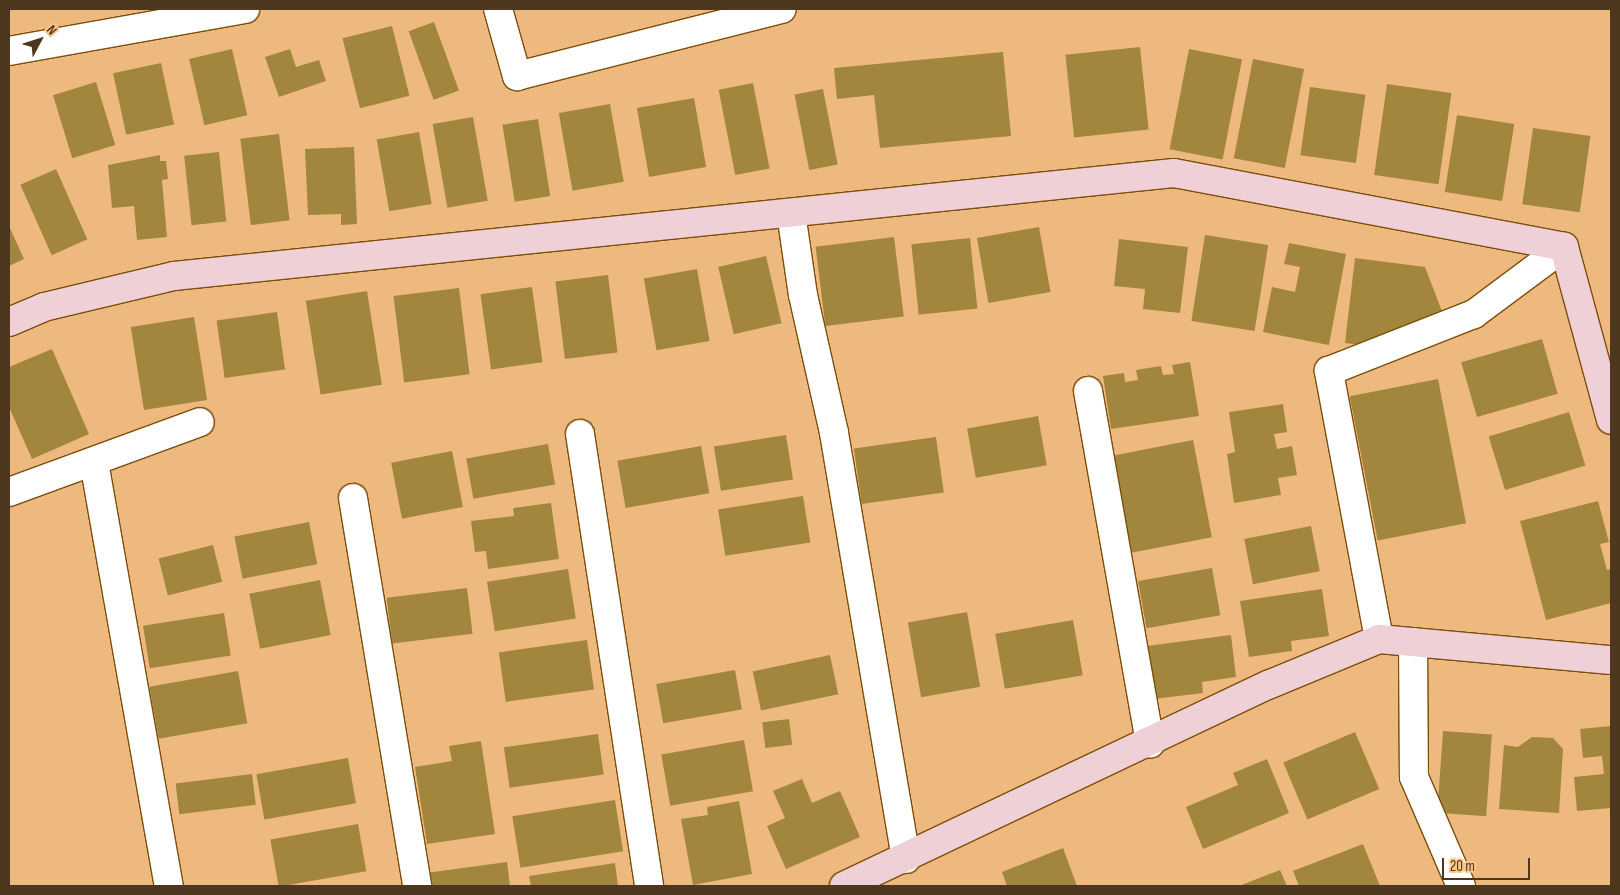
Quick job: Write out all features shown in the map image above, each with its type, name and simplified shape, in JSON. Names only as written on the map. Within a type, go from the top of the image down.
[{"type":"street","points":[[9,51],[245,9]]},
{"type":"street","points":[[498,9],[518,76],[782,9]]},
{"type":"street","points":[[9,322],[44,307],[174,276],[1174,173],[1564,247]]},
{"type":"street","points":[[791,213],[803,294],[836,442],[906,859]]},
{"type":"street","points":[[1564,247],[1609,404]]},
{"type":"street","points":[[1379,639],[1329,371],[1474,314],[1564,247]]},
{"type":"street","points":[[1088,391],[1150,744]]},
{"type":"street","points":[[9,492],[200,422]]},
{"type":"street","points":[[580,434],[649,886]]},
{"type":"street","points":[[94,462],[170,886]]},
{"type":"street","points":[[353,498],[417,886]]},
{"type":"street","points":[[844,886],[906,859],[1150,744],[1268,685],[1379,639],[1611,660]]},
{"type":"street","points":[[1413,642],[1414,777],[1461,886]]},
{"type":"building","points":[[434,22],[459,91],[434,100],[409,31]]},
{"type":"building","points":[[392,26],[409,96],[360,108],[343,38]]},
{"type":"building","points":[[1140,47],[1149,130],[1074,137],[1065,55]]},
{"type":"building","points":[[232,49],[247,115],[204,125],[189,59]]},
{"type":"building","points":[[290,49],[296,67],[319,60],[326,81],[279,97],[265,57]]},
{"type":"building","points":[[1189,49],[1242,59],[1223,159],[1170,149]]},
{"type":"building","points":[[1003,52],[1011,136],[880,148],[874,95],[837,99],[834,68]]},
{"type":"building","points":[[1253,59],[1304,69],[1285,168],[1234,158]]},
{"type":"building","points":[[161,63],[174,125],[126,135],[113,73]]},
{"type":"building","points":[[96,82],[115,145],[72,158],[53,95]]},
{"type":"building","points":[[753,83],[770,168],[735,175],[719,90]]},
{"type":"building","points":[[1387,84],[1451,93],[1439,184],[1374,175]]},
{"type":"building","points":[[1310,87],[1365,95],[1356,163],[1300,155]]},
{"type":"building","points":[[823,89],[838,165],[809,170],[795,95]]},
{"type":"building","points":[[694,98],[706,167],[649,177],[637,108]]},
{"type":"building","points":[[610,104],[624,182],[573,191],[559,113]]},
{"type":"building","points":[[1457,115],[1514,124],[1502,201],[1445,192]]},
{"type":"building","points":[[473,117],[488,201],[447,208],[433,124]]},
{"type":"building","points":[[538,119],[550,196],[515,202],[502,125]]},
{"type":"building","points":[[1533,128],[1590,136],[1580,212],[1522,204]]},
{"type":"building","points":[[419,132],[432,204],[389,211],[377,139]]},
{"type":"building","points":[[279,134],[290,220],[251,225],[240,139]]},
{"type":"building","points":[[354,147],[357,224],[341,225],[341,214],[308,215],[305,149]]},
{"type":"building","points":[[219,152],[226,222],[192,225],[184,156]]},
{"type":"building","points":[[160,155],[160,161],[166,161],[168,179],[162,180],[167,237],[137,240],[134,206],[112,208],[108,165]]},
{"type":"building","points":[[56,169],[87,239],[52,255],[20,185]]},
{"type":"building","points":[[9,226],[24,259],[9,266]]},
{"type":"building","points":[[1039,227],[1050,292],[988,303],[977,238]]},
{"type":"building","points":[[1205,235],[1268,245],[1255,331],[1191,321]]},
{"type":"building","points":[[894,237],[904,316],[825,326],[816,247]]},
{"type":"building","points":[[970,238],[977,309],[919,315],[911,244]]},
{"type":"building","points":[[1119,239],[1188,247],[1180,313],[1143,309],[1145,289],[1114,286]]},
{"type":"building","points":[[1289,243],[1346,254],[1329,345],[1263,332],[1272,287],[1295,292],[1300,267],[1284,264]]},
{"type":"building","points":[[766,256],[782,323],[734,334],[718,267]]},
{"type":"building","points":[[1355,258],[1425,267],[1443,314],[1361,345],[1345,343]]},
{"type":"building","points":[[697,269],[710,341],[656,350],[644,278]]},
{"type":"building","points":[[608,275],[618,352],[565,359],[555,281]]},
{"type":"building","points":[[532,287],[543,362],[491,369],[481,294]]},
{"type":"building","points":[[459,288],[470,374],[404,382],[393,296]]},
{"type":"building","points":[[367,291],[382,385],[321,395],[306,301]]},
{"type":"building","points":[[277,312],[285,369],[225,378],[217,320]]},
{"type":"building","points":[[194,317],[207,400],[144,410],[131,327]]},
{"type":"building","points":[[1542,339],[1558,394],[1477,417],[1461,362]]},
{"type":"building","points":[[52,349],[89,434],[32,459],[9,407],[9,367]]},
{"type":"building","points":[[1190,362],[1199,416],[1111,429],[1103,376],[1124,373],[1125,382],[1138,380],[1136,370],[1161,366],[1163,375],[1174,374],[1172,365]]},
{"type":"building","points":[[1438,379],[1466,523],[1378,540],[1350,396]]},
{"type":"building","points":[[1283,404],[1287,432],[1274,434],[1277,449],[1292,446],[1297,475],[1278,478],[1281,495],[1234,503],[1227,454],[1235,452],[1229,412]]},
{"type":"building","points":[[1569,412],[1585,466],[1505,490],[1489,437]]},
{"type":"building","points":[[1038,416],[1047,465],[976,478],[967,429]]},
{"type":"building","points":[[786,435],[793,479],[721,491],[714,446]]},
{"type":"building","points":[[936,437],[944,492],[862,504],[854,449]]},
{"type":"building","points":[[1193,440],[1212,537],[1127,554],[1109,456]]},
{"type":"building","points":[[548,444],[555,484],[473,499],[466,458]]},
{"type":"building","points":[[701,446],[709,493],[626,508],[617,461]]},
{"type":"building","points":[[452,451],[463,507],[402,519],[391,463]]},
{"type":"building","points":[[803,496],[810,542],[725,556],[718,509]]},
{"type":"building","points":[[1598,501],[1609,542],[1600,544],[1607,570],[1611,569],[1611,603],[1546,620],[1520,521]]},
{"type":"building","points":[[551,503],[559,559],[488,569],[486,551],[475,552],[471,521],[514,516],[513,508]]},
{"type":"building","points":[[309,522],[317,564],[243,579],[234,537]]},
{"type":"building","points":[[1311,526],[1320,571],[1253,584],[1244,539]]},
{"type":"building","points":[[213,545],[222,582],[168,595],[159,559]]},
{"type":"building","points":[[1212,568],[1220,615],[1146,628],[1138,581]]},
{"type":"building","points":[[568,569],[576,618],[495,631],[487,582]]},
{"type":"building","points":[[320,580],[331,635],[260,649],[249,594]]},
{"type":"building","points":[[467,588],[473,634],[392,644],[387,598]]},
{"type":"building","points":[[1322,589],[1329,636],[1291,641],[1292,651],[1249,657],[1240,601]]},
{"type":"building","points":[[967,612],[980,687],[921,697],[908,622]]},
{"type":"building","points":[[224,613],[231,655],[150,668],[143,626]]},
{"type":"building","points":[[1073,620],[1083,675],[1005,689],[995,634]]},
{"type":"building","points":[[1231,635],[1236,677],[1202,682],[1203,693],[1154,699],[1147,646]]},
{"type":"building","points":[[587,640],[594,690],[506,702],[499,652]]},
{"type":"building","points":[[830,655],[838,694],[761,711],[753,671]]},
{"type":"building","points":[[735,670],[742,709],[663,723],[656,684]]},
{"type":"building","points":[[238,671],[247,723],[159,739],[149,687]]},
{"type":"building","points":[[789,719],[792,745],[765,748],[762,722]]},
{"type":"building","points":[[1611,726],[1611,808],[1577,811],[1574,777],[1604,774],[1602,756],[1583,758],[1580,729]]},
{"type":"building","points":[[1443,731],[1492,734],[1486,816],[1437,813]]},
{"type":"building","points":[[1355,732],[1379,789],[1307,820],[1283,762]]},
{"type":"building","points":[[598,734],[604,775],[510,788],[504,747]]},
{"type":"building","points":[[1532,737],[1553,738],[1563,749],[1559,813],[1499,809],[1504,745],[1518,747]]},
{"type":"building","points":[[744,740],[753,791],[670,806],[661,755]]},
{"type":"building","points":[[481,741],[495,834],[427,844],[415,767],[452,761],[449,746]]},
{"type":"building","points":[[348,758],[356,803],[264,819],[256,774]]},
{"type":"building","points":[[1267,759],[1289,813],[1203,849],[1186,807],[1238,785],[1233,773]]},
{"type":"building","points":[[252,774],[256,805],[179,814],[176,783]]},
{"type":"building","points":[[802,779],[812,803],[840,791],[860,837],[786,869],[767,826],[785,818],[773,791]]},
{"type":"building","points":[[615,800],[623,851],[520,868],[512,816]]},
{"type":"building","points":[[739,801],[752,874],[693,885],[681,819],[708,815],[707,807]]},
{"type":"building","points":[[358,824],[366,871],[279,886],[270,839]]},
{"type":"building","points":[[1363,844],[1380,886],[1299,886],[1293,871]]},
{"type":"building","points":[[1063,848],[1077,886],[1007,886],[1002,872]]},
{"type":"building","points":[[507,862],[510,886],[428,886],[426,873]]},
{"type":"building","points":[[615,863],[618,886],[531,886],[529,876]]},
{"type":"building","points":[[1280,870],[1287,886],[1239,886]]}]
